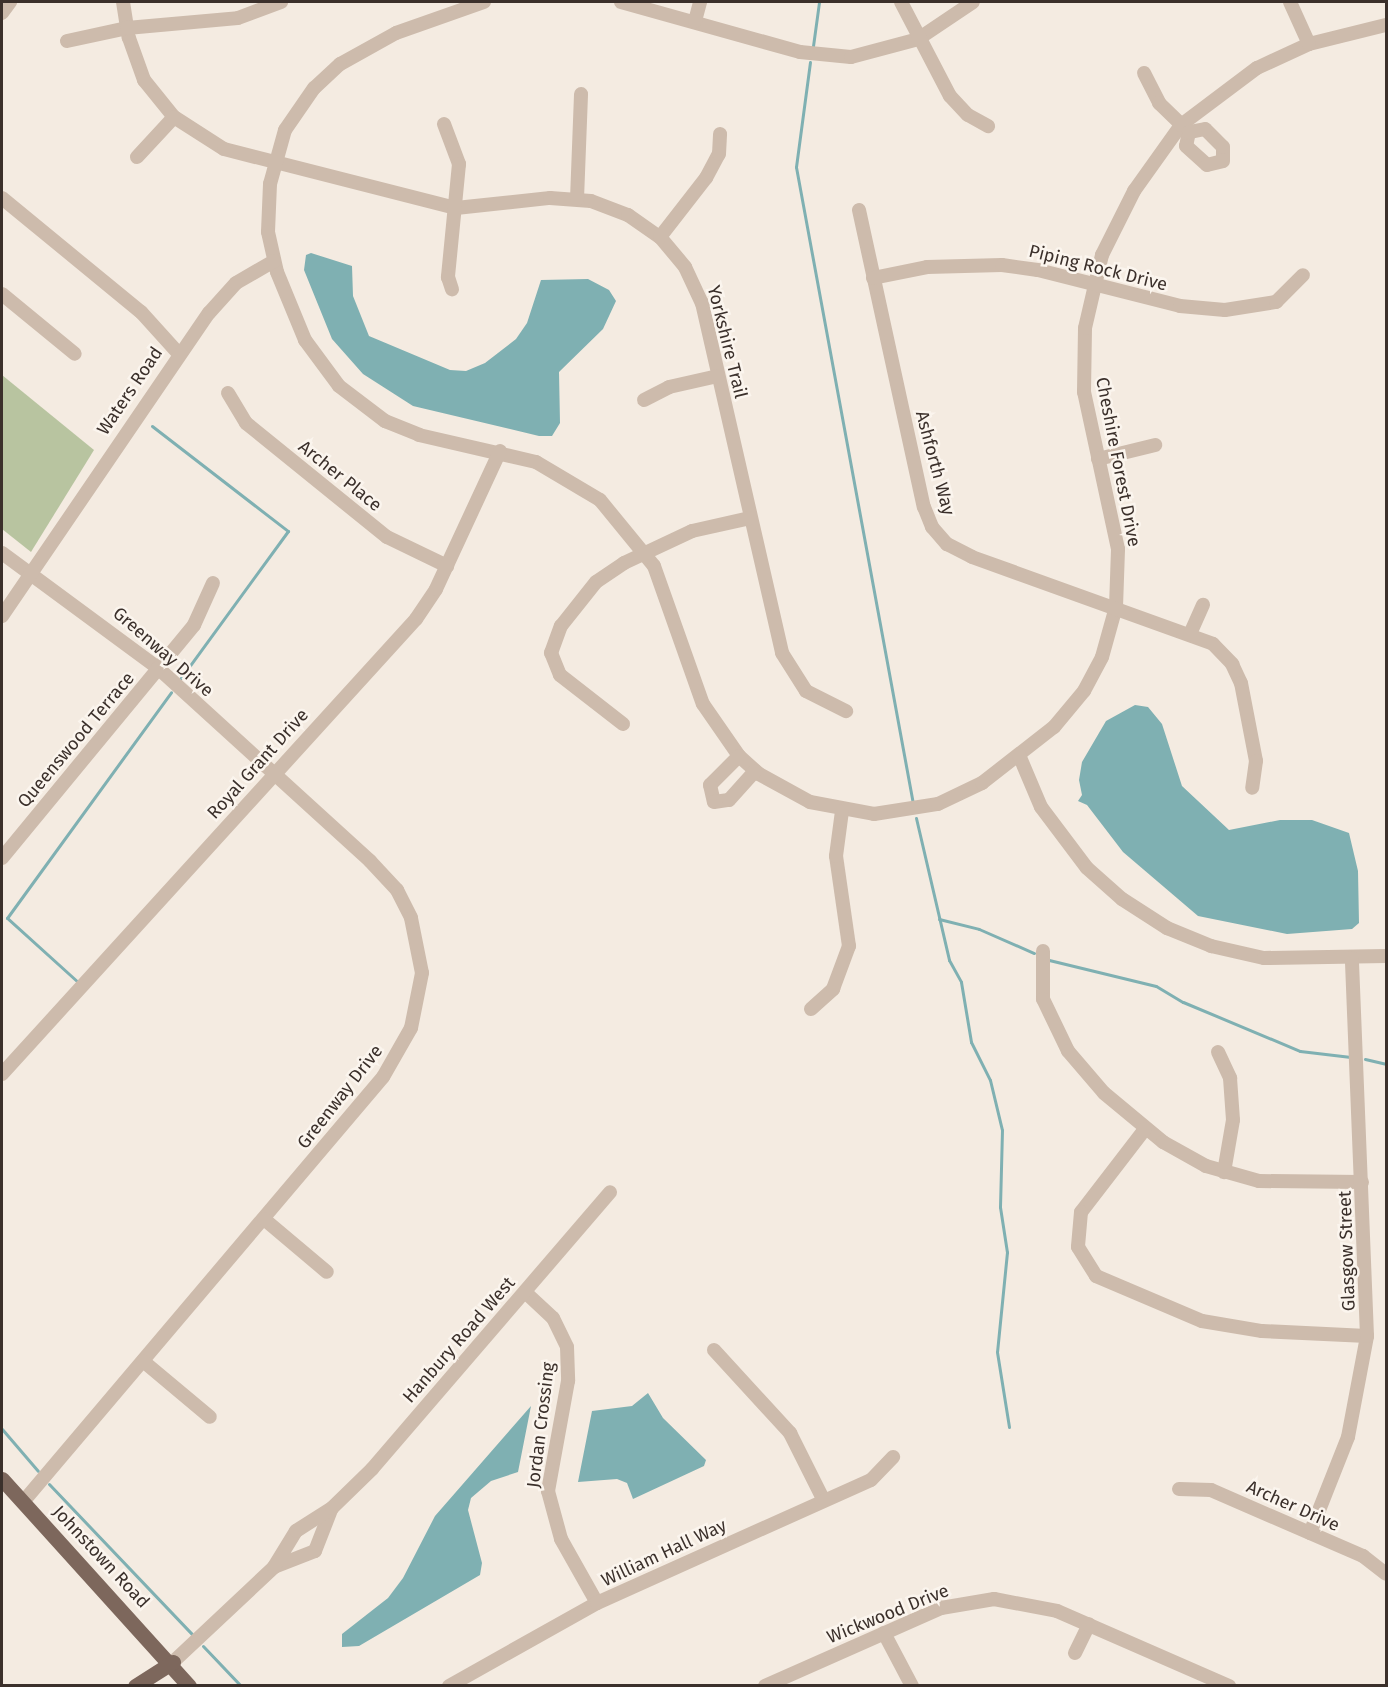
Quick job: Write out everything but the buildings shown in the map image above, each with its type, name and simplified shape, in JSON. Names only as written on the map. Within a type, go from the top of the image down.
[{"type":"main road","name":"Johnstown Road","points":[[2,1479],[173,1662],[203,1686]]},
{"type":"main road","name":"Johnstown Road","points":[[173,1662],[189,1686]]},
{"type":"main road","name":"Hanbury Road West","points":[[135,1686],[173,1662]]},
{"type":"street","points":[[2,13],[10,2]]},
{"type":"street","name":"Yorkshire Trail","points":[[123,2],[127,28],[144,80],[174,117],[224,149],[456,208],[577,199],[617,210],[660,237],[678,256],[698,291],[777,638],[791,672],[817,700],[846,711]]},
{"type":"street","points":[[67,41],[127,28],[238,18],[281,2]]},
{"type":"street","name":"Cheshire Forest Drive","points":[[484,2],[396,33],[340,64],[301,103],[273,162],[267,215],[274,261],[305,340],[326,372],[353,399],[401,429],[500,451],[578,483],[615,514],[647,554],[665,589],[703,704],[738,756],[755,771],[793,794],[842,811],[896,813],[938,804],[982,783],[1019,755],[1054,727],[1084,691],[1102,657],[1116,608],[1118,549],[1098,459],[1083,365],[1093,283],[1134,191],[1185,129],[1257,69],[1309,44],[1386,25]]},
{"type":"street","points":[[621,2],[800,52],[832,57],[887,51],[918,39],[973,2]]},
{"type":"street","points":[[695,21],[700,2]]},
{"type":"street","points":[[901,2],[918,39],[958,106],[988,126]]},
{"type":"street","points":[[1290,2],[1309,44]]},
{"type":"street","points":[[1144,73],[1159,103],[1185,129]]},
{"type":"street","points":[[577,199],[581,94]]},
{"type":"street","points":[[137,157],[174,117]]},
{"type":"street","points":[[444,124],[459,164],[448,277],[452,290]]},
{"type":"street","points":[[660,237],[710,172],[719,154],[720,134]]},
{"type":"street","name":"Waters Road","points":[[2,198],[141,312],[179,354],[2,616]]},
{"type":"street","name":"Ashforth Way","points":[[860,210],[924,507],[932,527],[947,544],[972,557],[1213,644],[1238,674],[1255,750],[1252,788]]},
{"type":"street","points":[[179,354],[230,289],[274,261]]},
{"type":"street","name":"Piping Rock Drive","points":[[873,278],[966,264],[1038,270],[1180,306],[1234,310],[1276,302],[1303,275]]},
{"type":"street","points":[[2,294],[75,354]]},
{"type":"street","points":[[644,400],[669,387],[718,376]]},
{"type":"street","name":"Archer Place","points":[[228,393],[246,423],[387,537],[447,566]]},
{"type":"street","points":[[1098,459],[1155,445]]},
{"type":"street","name":"Royal Grant Drive","points":[[2,1074],[416,619],[447,566],[500,451]]},
{"type":"street","points":[[623,724],[560,675],[552,659],[552,645],[597,582],[692,531],[750,518]]},
{"type":"street","name":"Greenway Drive","points":[[2,553],[158,668],[390,881],[411,918],[422,973],[415,1014],[394,1060],[264,1219],[23,1502]]},
{"type":"street","name":"Queenswood Terrace","points":[[2,858],[206,606],[213,583]]},
{"type":"street","points":[[1190,634],[1203,605]]},
{"type":"street","points":[[1019,755],[1041,807],[1067,844],[1105,885],[1141,913],[1178,933],[1232,952],[1286,960],[1386,956]]},
{"type":"street","points":[[738,756],[710,785],[714,802],[729,800],[755,771]]},
{"type":"street","points":[[811,1009],[833,988],[849,946],[836,856],[842,811]]},
{"type":"street","points":[[1043,951],[1040,984],[1057,1032],[1092,1082],[1145,1129],[1188,1157],[1224,1172],[1280,1184],[1362,1182]]},
{"type":"street","name":"Glasgow Street","points":[[1310,1533],[1348,1437],[1367,1336],[1352,958]]},
{"type":"street","points":[[1218,1052],[1230,1078],[1233,1120],[1224,1172]]},
{"type":"street","points":[[1145,1129],[1081,1212],[1078,1246],[1096,1276],[1149,1303],[1202,1321],[1262,1331],[1367,1336]]},
{"type":"street","name":"Hanbury Road West","points":[[173,1662],[274,1567],[296,1531],[332,1508],[525,1292],[610,1192]]},
{"type":"street","points":[[264,1219],[327,1272]]},
{"type":"street","name":"Jordan Crossing","points":[[525,1292],[553,1318],[567,1347],[568,1381],[548,1491],[561,1539],[597,1603]]},
{"type":"street","points":[[714,1350],[790,1433],[823,1499]]},
{"type":"street","points":[[142,1361],[210,1417]]},
{"type":"street","name":"William Hall Way","points":[[449,1686],[597,1603],[823,1499],[871,1480],[893,1457]]},
{"type":"street","name":"Archer Drive","points":[[1179,1489],[1211,1490],[1363,1556],[1386,1574]]},
{"type":"street","name":"Hanbury Road West","points":[[274,1567],[306,1559],[315,1551],[332,1508]]},
{"type":"street","name":"Wickwood Drive","points":[[765,1686],[941,1608],[994,1599],[1029,1603],[1089,1624],[1200,1680],[1229,1686]]},
{"type":"street","points":[[1075,1653],[1089,1624]]},
{"type":"street","points":[[884,1633],[912,1686]]},
{"type":"green space","points":[[2,375],[94,450],[31,552],[2,529]]},
{"type":"water","points":[[311,253],[352,266],[353,296],[369,336],[450,370],[466,371],[485,363],[516,339],[527,323],[541,280],[588,279],[609,290],[616,301],[603,329],[559,372],[560,423],[552,436],[539,436],[413,406],[363,374],[332,339],[304,270],[306,255]]},
{"type":"water","points":[[1135,705],[1148,707],[1162,724],[1182,786],[1229,830],[1280,820],[1312,820],[1349,833],[1358,871],[1359,923],[1352,929],[1287,934],[1198,916],[1123,852],[1087,805],[1078,801],[1082,795],[1079,780],[1082,762],[1106,721]]},
{"type":"water","points":[[648,1393],[663,1418],[706,1460],[704,1466],[633,1499],[627,1483],[617,1479],[578,1482],[592,1411],[632,1406]]},
{"type":"water","points":[[531,1406],[518,1472],[491,1481],[471,1498],[468,1510],[482,1563],[480,1575],[359,1646],[342,1647],[342,1634],[388,1598],[403,1578],[435,1516]]},
{"type":"waterway","points":[[813,46],[819,2]]},
{"type":"waterway","points":[[810,62],[796,167],[913,804]]},
{"type":"waterway","points":[[152,426],[288,531],[181,678]]},
{"type":"waterway","points":[[79,983],[7,918],[171,692]]},
{"type":"waterway","points":[[916,818],[949,960],[961,982],[971,1042],[990,1080],[1002,1130],[1000,1207],[1007,1252],[997,1352],[1009,1427]]},
{"type":"waterway","points":[[939,919],[979,929],[1034,953]]},
{"type":"waterway","points":[[1049,960],[1156,986],[1183,1002],[1300,1051],[1351,1057]]},
{"type":"waterway","points":[[1365,1059],[1386,1064]]},
{"type":"waterway","points":[[2,1429],[38,1471]]},
{"type":"waterway","points":[[49,1484],[192,1634]]},
{"type":"waterway","points":[[203,1646],[241,1686]]}]
